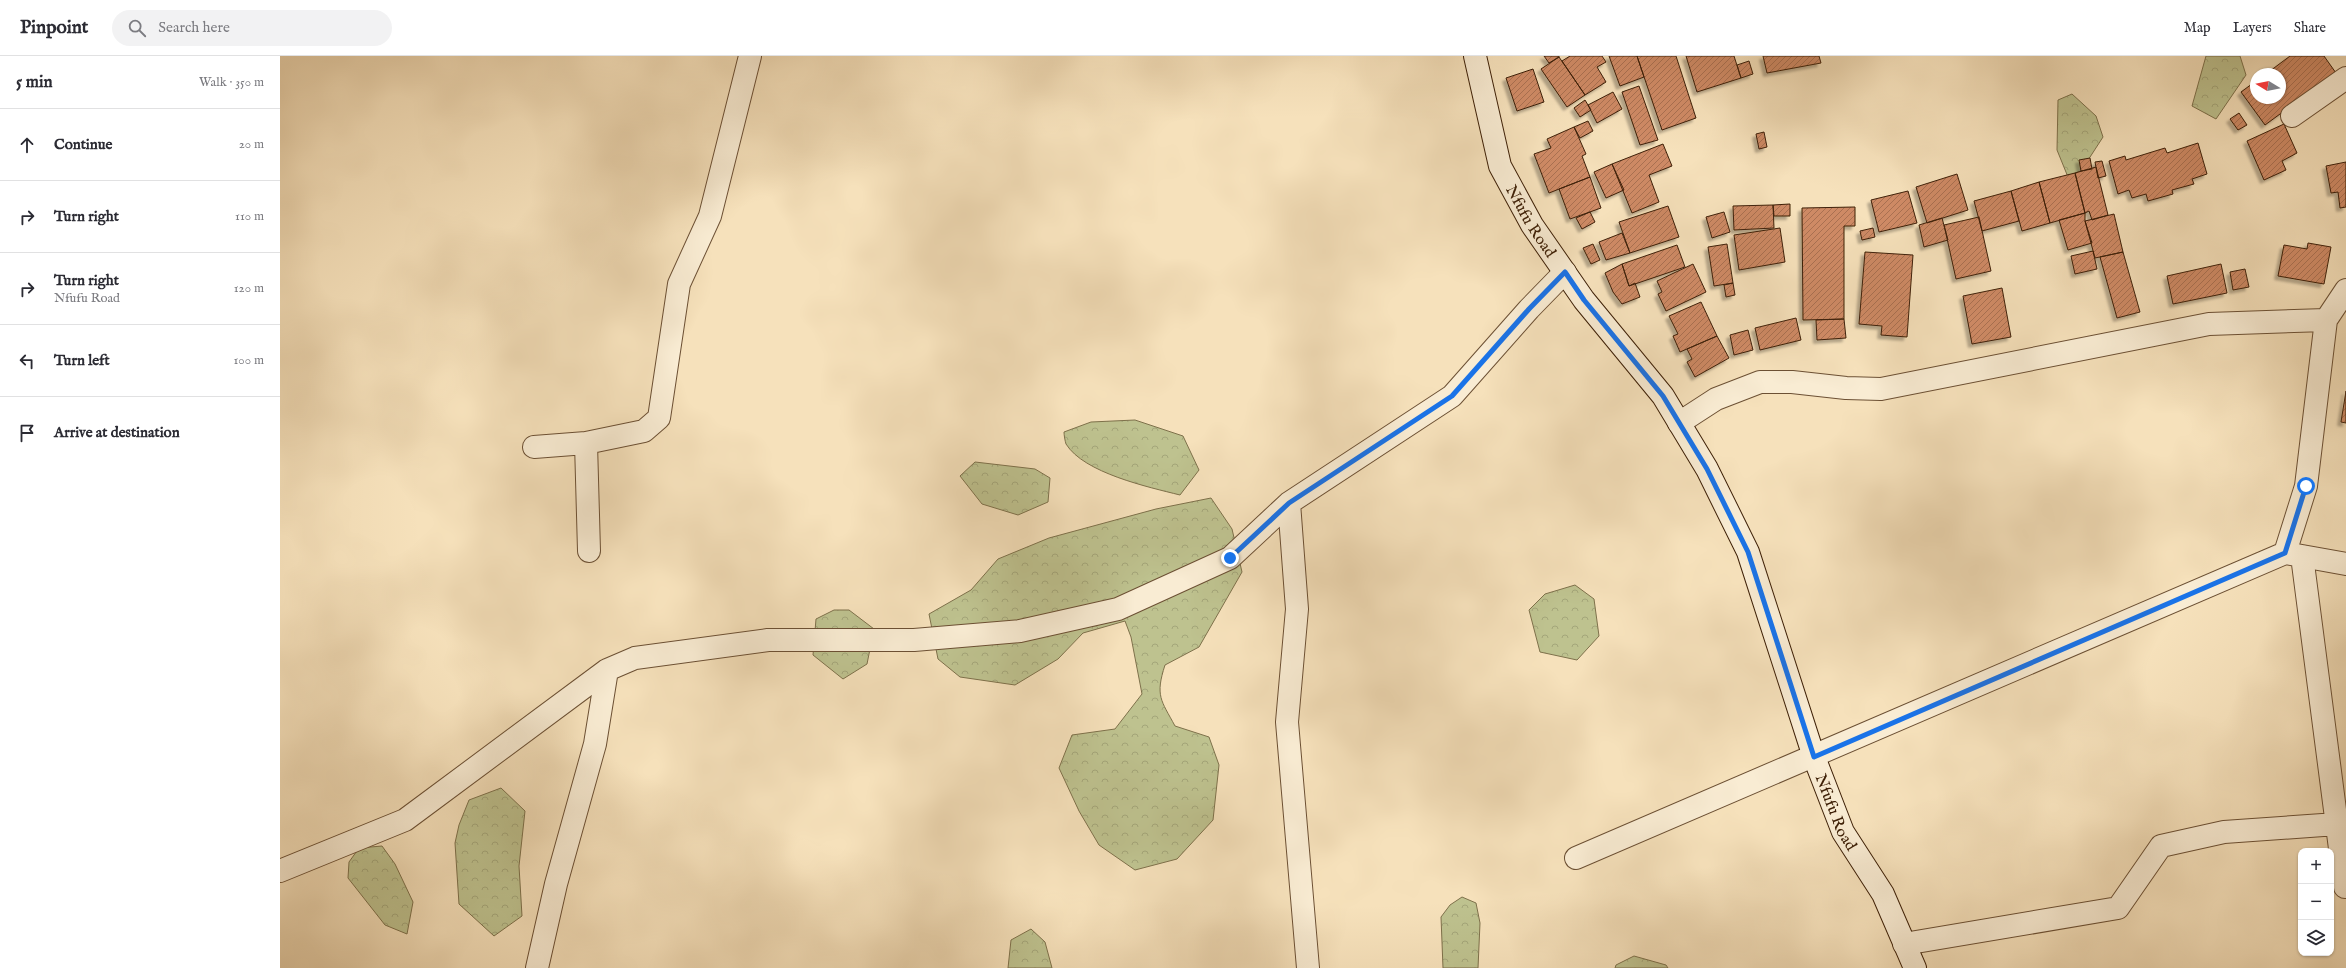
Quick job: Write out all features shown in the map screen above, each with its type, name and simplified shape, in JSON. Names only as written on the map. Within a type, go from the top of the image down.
[{"type":"street","points":[[534,447],[586,443],[644,431],[659,418],[679,284],[710,216],[750,56]]},
{"type":"street","name":"Nfufu Road","points":[[1475,56],[1500,166],[1532,225],[1584,300],[1663,396],[1707,469],[1748,552],[1814,757],[1843,832],[1883,894],[1915,968]]},
{"type":"street","points":[[2292,116],[2346,78]]},
{"type":"street","points":[[280,871],[405,820],[607,670],[635,658],[768,640],[914,640],[1020,631],[1118,609],[1230,558],[1289,503],[1452,396],[1529,309],[1565,272]]},
{"type":"street","points":[[2345,887],[2337,824],[2294,555],[2314,429],[2326,320],[2346,290]]},
{"type":"street","points":[[1679,423],[1716,399],[1760,382],[1792,382],[1846,388],[1881,389],[2209,324],[2326,320]]},
{"type":"street","points":[[586,443],[589,551]]},
{"type":"street","points":[[1289,503],[1297,609],[1287,722],[1308,968]]},
{"type":"street","points":[[1576,858],[2294,555],[2346,564]]},
{"type":"street","points":[[537,968],[556,884],[595,744],[607,670]]},
{"type":"street","points":[[1904,944],[2118,908],[2161,846],[2224,832],[2337,824]]},
{"type":"green space","points":[[2206,56],[2240,56],[2246,75],[2216,119],[2192,106]]},
{"type":"green space","points":[[2072,94],[2096,116],[2103,137],[2081,171],[2075,173],[2070,182],[2057,150],[2058,100]]},
{"type":"green space","points":[[1135,420],[1183,436],[1199,470],[1180,495],[1151,488],[1102,471],[1087,463],[1075,454],[1066,444],[1064,432],[1091,422]]},
{"type":"green space","points":[[975,462],[1035,469],[1050,478],[1048,502],[1018,515],[982,504],[960,476]]},
{"type":"green space","points":[[1211,498],[1232,529],[1242,572],[1199,647],[1165,665],[1160,684],[1160,691],[1163,703],[1175,726],[1209,737],[1219,765],[1213,820],[1177,859],[1135,870],[1099,845],[1079,811],[1059,768],[1072,735],[1115,729],[1142,694],[1131,637],[1125,621],[1083,633],[1058,659],[1015,685],[960,677],[938,659],[929,614],[971,590],[998,559],[1049,538],[1156,509]]},
{"type":"green space","points":[[1575,585],[1594,599],[1599,636],[1577,660],[1540,652],[1529,610],[1545,594]]},
{"type":"green space","points":[[834,610],[849,610],[874,629],[867,664],[843,679],[813,655],[816,619]]},
{"type":"green space","points":[[501,788],[525,811],[519,866],[522,916],[494,936],[459,904],[455,843],[459,825],[469,800]]},
{"type":"green space","points":[[382,846],[395,864],[413,902],[407,934],[385,925],[348,878],[349,862],[359,848]]},
{"type":"green space","points":[[1462,897],[1476,903],[1480,923],[1478,968],[1443,968],[1441,917],[1450,905]]},
{"type":"green space","points":[[1031,929],[1045,942],[1052,968],[1008,968],[1011,940]]},
{"type":"green space","points":[[1634,956],[1666,965],[1668,968],[1615,968],[1616,965]]},
{"type":"building","points":[[1544,56],[1559,56],[1559,57],[1549,63]]},
{"type":"building","points":[[1570,56],[1602,56],[1606,62],[1597,67],[1606,82],[1585,95],[1562,61]]},
{"type":"building","points":[[1609,56],[1637,56],[1644,77],[1620,86]]},
{"type":"building","points":[[1637,56],[1676,56],[1696,118],[1662,130]]},
{"type":"building","points":[[1686,56],[1734,56],[1741,78],[1697,92]]},
{"type":"building","points":[[1763,56],[1819,56],[1821,63],[1767,73]]},
{"type":"building","points":[[2290,56],[2324,56],[2336,73],[2265,125],[2241,92],[2250,85],[2250,104],[2286,104],[2286,68],[2274,68]]},
{"type":"building","points":[[1559,57],[1585,95],[1567,107],[1541,69]]},
{"type":"building","points":[[1749,61],[1753,74],[1741,78],[1737,65]]},
{"type":"building","points":[[1533,69],[1544,102],[1517,111],[1506,78]]},
{"type":"building","points":[[1639,86],[1658,140],[1640,145],[1622,92]]},
{"type":"building","points":[[1613,92],[1622,109],[1597,123],[1588,105]]},
{"type":"building","points":[[1585,100],[1591,110],[1580,117],[1574,108]]},
{"type":"building","points":[[2239,113],[2247,125],[2238,130],[2230,119]]},
{"type":"building","points":[[1588,121],[1593,131],[1580,138],[1574,127]]},
{"type":"building","points":[[2284,124],[2297,153],[2282,161],[2286,170],[2264,180],[2247,141]]},
{"type":"building","points":[[1574,127],[1586,154],[1582,156],[1590,177],[1549,193],[1534,154],[1551,148],[1547,139]]},
{"type":"building","points":[[1764,132],[1767,147],[1759,149],[1756,134]]},
{"type":"building","points":[[2198,143],[2207,174],[2192,179],[2194,184],[2172,190],[2173,194],[2148,201],[2146,194],[2132,198],[2129,190],[2118,194],[2109,161],[2125,156],[2126,160],[2165,148],[2167,153]]},
{"type":"building","points":[[1663,144],[1672,166],[1649,175],[1659,202],[1632,213],[1612,164]]},
{"type":"building","points":[[2090,158],[2092,169],[2081,171],[2079,160]]},
{"type":"building","points":[[2102,161],[2106,176],[2098,178],[2095,162]]},
{"type":"building","points":[[2346,162],[2346,207],[2340,208],[2338,192],[2331,193],[2326,166]]},
{"type":"building","points":[[1612,164],[1624,190],[1606,198],[1594,172]]},
{"type":"building","points":[[2096,167],[2108,215],[2092,220],[2089,211],[2085,213],[2075,173]]},
{"type":"building","points":[[2075,173],[2085,213],[2050,223],[2039,182]]},
{"type":"building","points":[[1957,174],[1968,210],[1927,223],[1916,187]]},
{"type":"building","points":[[1590,177],[1601,208],[1570,219],[1559,189]]},
{"type":"building","points":[[2039,182],[2050,223],[2022,231],[2011,191]]},
{"type":"building","points":[[1908,191],[1917,223],[1879,232],[1871,200]]},
{"type":"building","points":[[2011,191],[2019,221],[1982,231],[1974,201]]},
{"type":"building","points":[[1790,204],[1790,216],[1774,216],[1773,205]]},
{"type":"building","points":[[1773,205],[1774,228],[1734,230],[1733,206]]},
{"type":"building","points":[[1668,206],[1679,237],[1630,253],[1619,222]]},
{"type":"building","points":[[1855,207],[1855,226],[1844,226],[1844,319],[1803,320],[1802,208]]},
{"type":"building","points":[[1590,212],[1595,222],[1582,229],[1576,218]]},
{"type":"building","points":[[1724,212],[1730,232],[1712,238],[1706,217]]},
{"type":"building","points":[[2085,213],[2085,221],[2092,243],[2068,250],[2059,220]]},
{"type":"building","points":[[2114,214],[2123,252],[2095,258],[2085,221]]},
{"type":"building","points":[[1979,217],[1991,271],[1956,279],[1944,225]]},
{"type":"building","points":[[1942,218],[1948,240],[1924,247],[1919,225]]},
{"type":"building","points":[[1780,228],[1785,262],[1739,270],[1734,235]]},
{"type":"building","points":[[1873,228],[1875,237],[1862,240],[1860,231]]},
{"type":"building","points":[[1622,233],[1630,253],[1606,260],[1599,242]]},
{"type":"building","points":[[2308,243],[2331,247],[2324,284],[2278,276],[2284,245],[2307,249]]},
{"type":"building","points":[[1593,244],[1600,260],[1591,264],[1583,248]]},
{"type":"building","points":[[1727,244],[1733,283],[1714,286],[1708,247]]},
{"type":"building","points":[[1677,245],[1685,267],[1629,286],[1622,264]]},
{"type":"building","points":[[2093,251],[2097,269],[2075,274],[2071,256]]},
{"type":"building","points":[[1865,252],[1913,255],[1907,337],[1881,335],[1882,326],[1859,324]]},
{"type":"building","points":[[2123,252],[2140,312],[2117,318],[2100,257]]},
{"type":"building","points":[[1622,264],[1629,286],[1635,283],[1640,297],[1622,304],[1613,292],[1605,273]]},
{"type":"building","points":[[1693,264],[1706,292],[1666,311],[1658,294],[1662,292],[1657,281]]},
{"type":"building","points":[[2221,264],[2227,293],[2173,304],[2167,276]]},
{"type":"building","points":[[2245,269],[2249,287],[2233,290],[2230,272]]},
{"type":"building","points":[[1733,283],[1735,295],[1726,297],[1724,285]]},
{"type":"building","points":[[2002,288],[2011,337],[1972,344],[1963,296]]},
{"type":"building","points":[[1701,302],[1717,336],[1680,352],[1673,336],[1678,334],[1669,316]]},
{"type":"building","points":[[1796,318],[1801,340],[1760,350],[1755,328]]},
{"type":"building","points":[[1844,319],[1846,338],[1817,340],[1816,320]]},
{"type":"building","points":[[1748,330],[1753,350],[1734,355],[1730,335]]},
{"type":"building","points":[[1717,336],[1729,358],[1695,377],[1687,362],[1692,359],[1687,349]]},
{"type":"building","points":[[2346,391],[2346,423],[2341,422]]},
{"type":"route","points":[[1230,558],[1289,503],[1452,396],[1529,309],[1565,272],[1584,300],[1663,396],[1707,469],[1748,552],[1814,757],[2285,553],[2306,486]]}]
